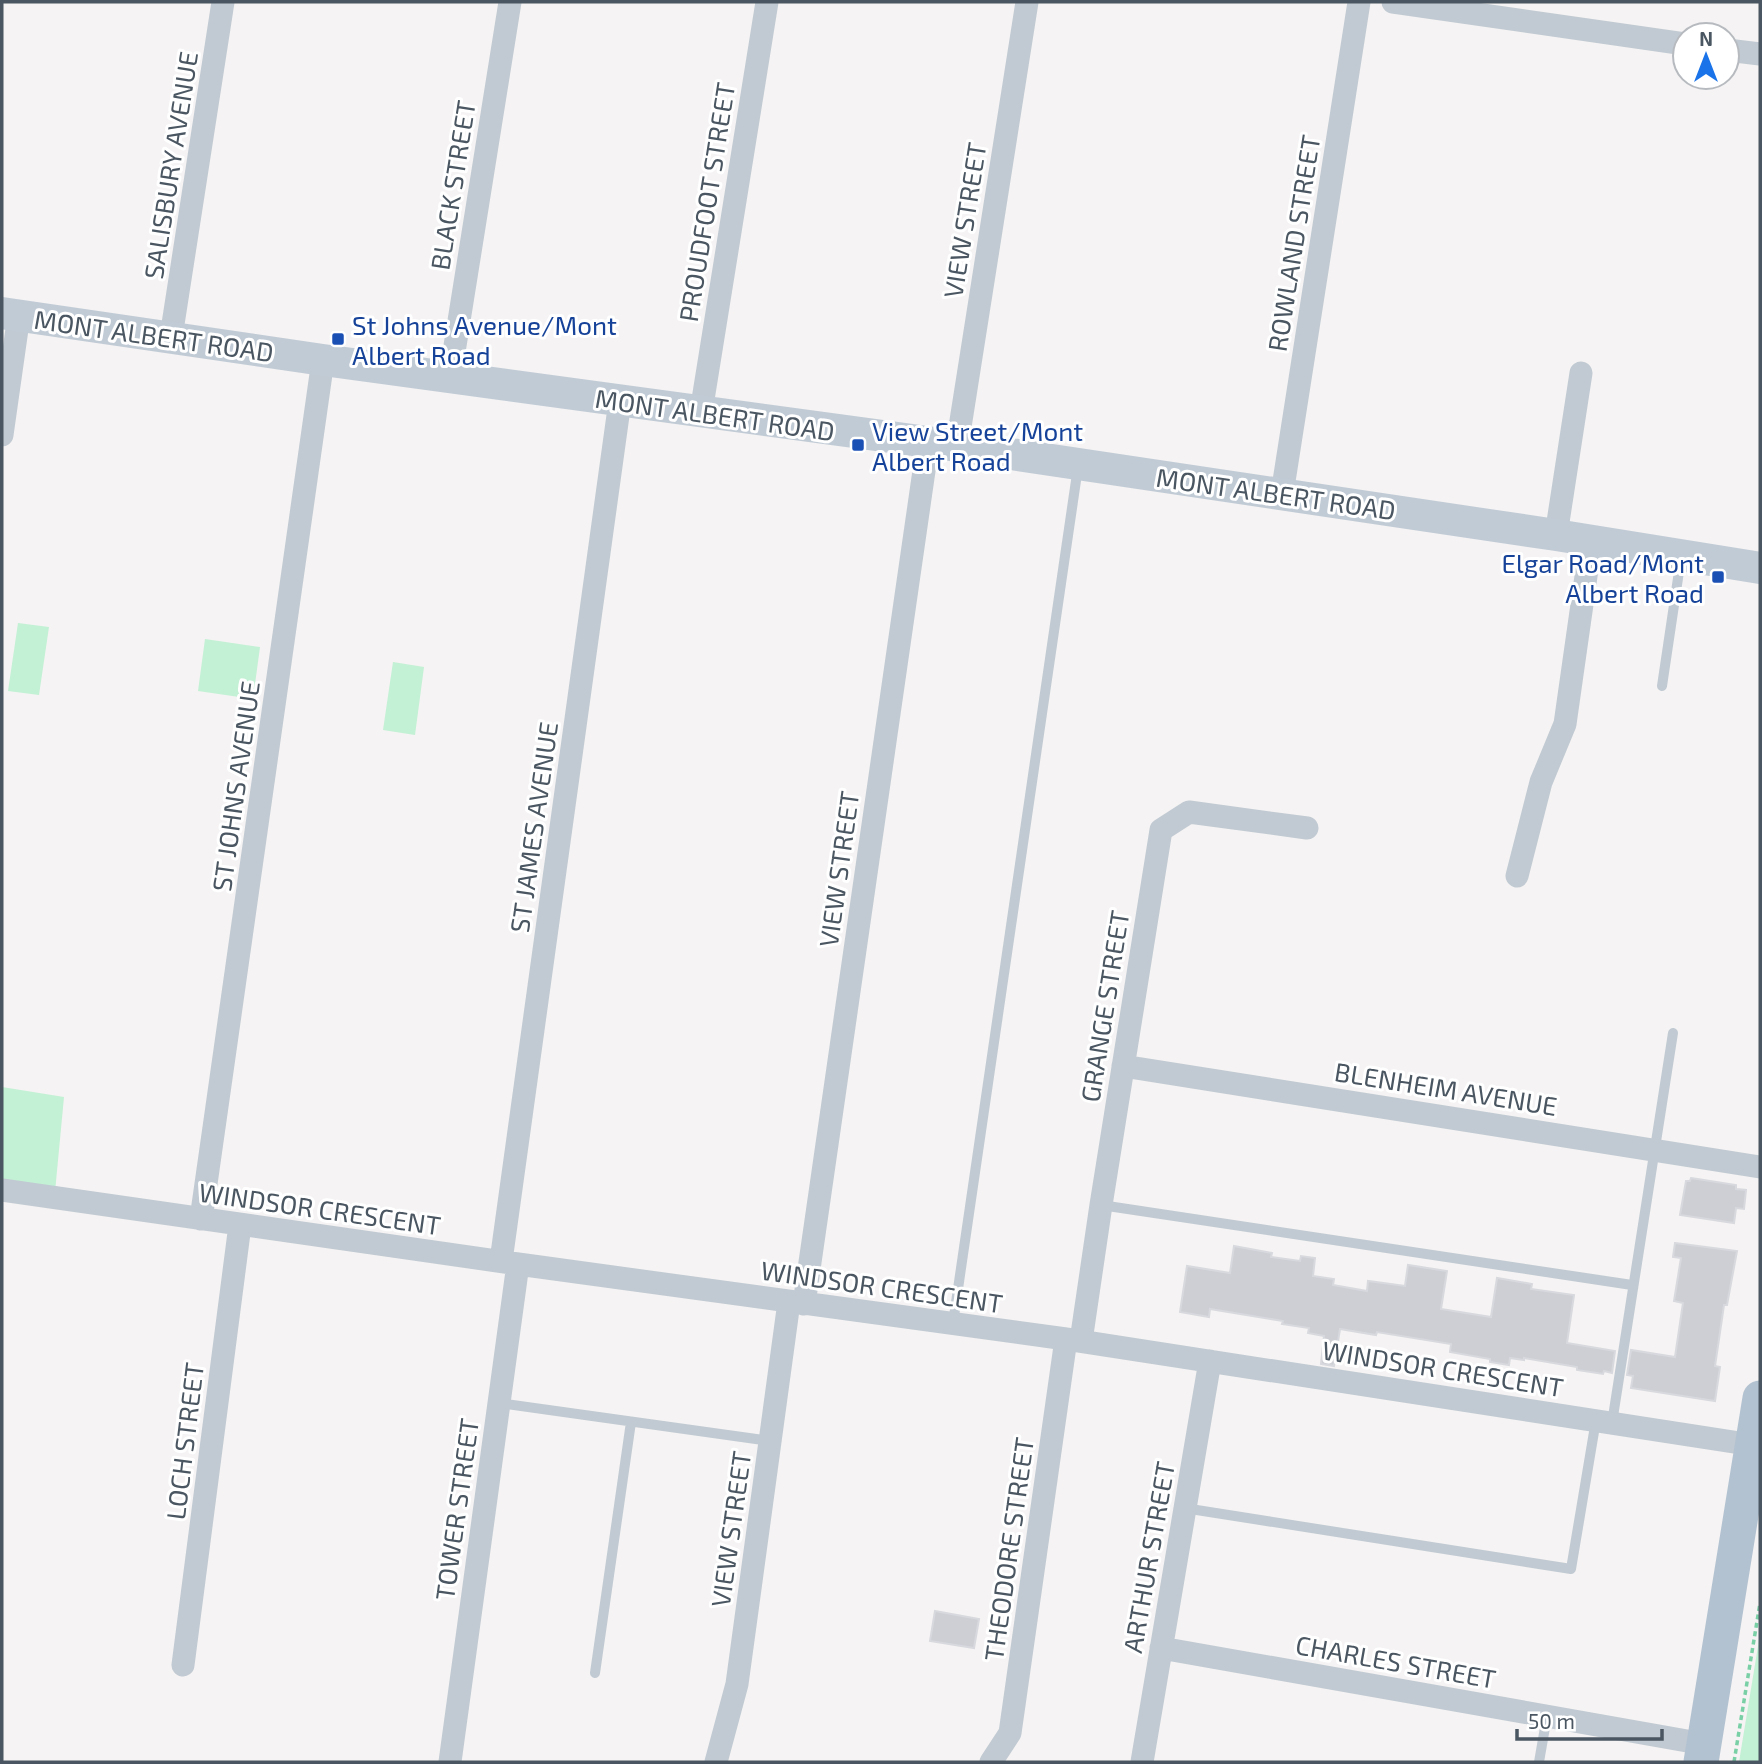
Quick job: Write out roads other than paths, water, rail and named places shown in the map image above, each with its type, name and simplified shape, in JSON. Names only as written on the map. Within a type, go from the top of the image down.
[{"type":"main road","name":"MONT ALBERT ROAD","points":[[10,314],[323,360],[943,444],[1760,568]]},
{"type":"main road","points":[[1702,1753],[1753,1495],[1753,1445],[1760,1398]]},
{"type":"street","name":"SALISBURY AVENUE","points":[[171,337],[223,2]]},
{"type":"street","name":"BLACK STREET","points":[[450,377],[510,2]]},
{"type":"street","name":"PROUDFOOT STREET","points":[[701,412],[767,2]]},
{"type":"street","name":"VIEW STREET","points":[[716,1762],[737,1684],[770,1441],[943,444],[1027,2]]},
{"type":"street","name":"ROWLAND STREET","points":[[1282,494],[1359,2]]},
{"type":"street","points":[[1392,2],[1671,42]]},
{"type":"street","points":[[1741,52],[1760,54]]},
{"type":"street","points":[[2,435],[10,314]]},
{"type":"street","name":"ST JOHNS AVENUE","points":[[201,1219],[323,360]]},
{"type":"street","points":[[1556,535],[1581,373]]},
{"type":"street","name":"ST JAMES AVENUE","points":[[509,1263],[620,401]]},
{"type":"street","points":[[1517,876],[1541,782],[1565,724],[1591,541]]},
{"type":"street","name":"GRANGE STREET","points":[[1073,1340],[1101,1205],[1161,830],[1189,812],[1307,828]]},
{"type":"street","name":"BLENHEIM AVENUE","points":[[1123,1066],[1760,1167]]},
{"type":"street","name":"WINDSOR CRESCENT","points":[[2,1190],[1073,1340],[1753,1445]]},
{"type":"street","name":"LOCH STREET","points":[[183,1665],[240,1225]]},
{"type":"street","name":"TOWER STREET","points":[[450,1762],[499,1403],[509,1263]]},
{"type":"street","name":"THEODORE STREET","points":[[991,1762],[1010,1733],[1073,1340]]},
{"type":"street","name":"ARTHUR STREET","points":[[1142,1762],[1210,1361]]},
{"type":"street","name":"CHARLES STREET","points":[[1161,1648],[1547,1716],[1702,1753]]},
{"type":"lane","points":[[953,1324],[1079,464]]},
{"type":"lane","points":[[1662,687],[1682,555]]},
{"type":"lane","points":[[1184,1508],[1571,1569],[1632,1285],[1674,1033]]},
{"type":"lane","points":[[1101,1205],[1632,1285]]},
{"type":"lane","points":[[499,1403],[770,1441]]},
{"type":"lane","points":[[596,1673],[631,1422]]},
{"type":"lane","points":[[1539,1762],[1547,1716]]},
{"type":"place","name":"St Johns Avenue/Mont Albert Road","points":[[338,339]]},
{"type":"place","name":"View Street/Mont Albert Road","points":[[858,445]]},
{"type":"place","name":"Elgar Road/Mont Albert Road","points":[[1718,577]]}]
